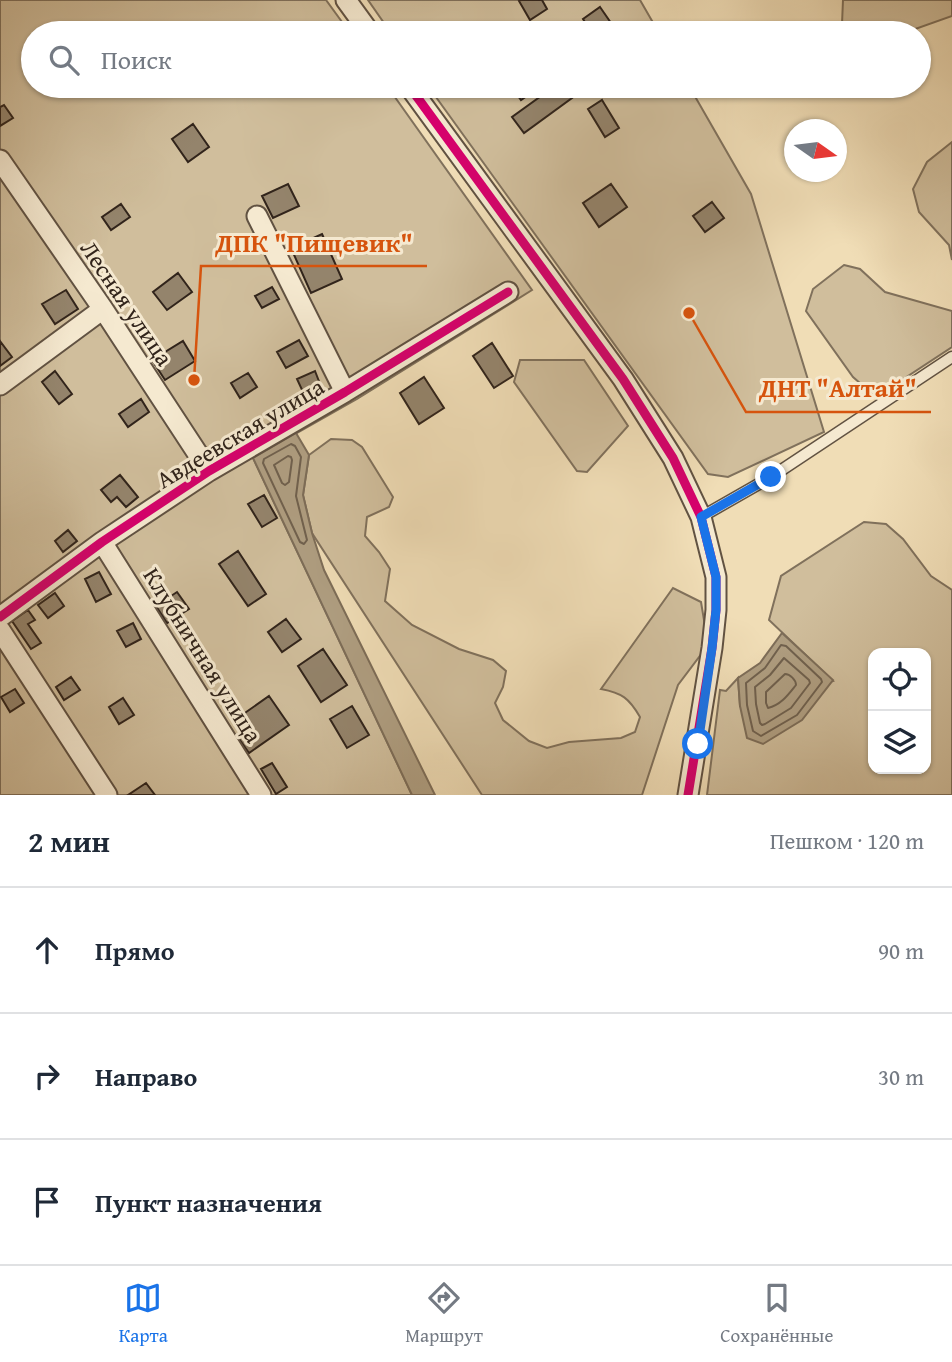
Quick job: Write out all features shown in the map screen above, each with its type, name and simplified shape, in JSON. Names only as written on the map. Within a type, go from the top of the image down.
[{"type":"street","points":[[346,0],[361,21]]},
{"type":"street","points":[[418,98],[623,379],[673,458],[701,517],[716,577],[716,610],[688,795]]},
{"type":"street","name":"Лесная улица","points":[[1,163],[103,309],[209,471]]},
{"type":"street","points":[[257,216],[345,392]]},
{"type":"street","name":"Авдеевская улица","points":[[0,617],[102,542],[209,471],[508,292]]},
{"type":"street","points":[[0,385],[103,309]]},
{"type":"street","name":"Клубничная улица","points":[[102,542],[261,795]]},
{"type":"street","points":[[0,629],[107,795]]},
{"type":"lane","points":[[701,517],[771,477],[952,357]]},
{"type":"shaded area","points":[[0,0],[326,0],[341,21],[21,21],[21,98],[396,98],[532,290],[357,399],[253,458],[412,795],[0,795]]},
{"type":"shaded area","points":[[368,0],[640,0],[652,21],[383,21]]},
{"type":"shaded area","points":[[843,0],[952,0],[952,16],[931,23],[931,21],[842,21]]},
{"type":"shaded area","points":[[437,98],[696,98],[751,194],[824,432],[728,477],[708,474]]},
{"type":"shaded area","points":[[952,142],[952,260],[949,245],[919,212],[913,189],[927,162]]},
{"type":"shaded area","points":[[844,265],[860,269],[885,292],[952,311],[952,347],[876,397],[853,377],[806,311],[813,289]]},
{"type":"shaded area","points":[[520,360],[584,360],[628,426],[587,472],[577,471],[514,382]]},
{"type":"shaded area","points":[[331,439],[352,440],[362,447],[393,497],[389,507],[367,517],[365,536],[390,569],[385,601],[412,625],[459,649],[493,660],[506,671],[503,687],[495,703],[503,720],[529,741],[547,748],[569,742],[621,738],[635,732],[640,717],[632,705],[624,697],[601,689],[673,588],[701,602],[705,626],[702,653],[678,685],[642,795],[482,795],[312,533],[303,495],[309,455]]},
{"type":"shaded area","points":[[864,522],[886,524],[903,539],[931,576],[952,590],[952,795],[707,795],[720,690],[726,691],[738,678],[740,706],[833,681],[769,620],[781,576]]},
{"type":"water","points":[[296,433],[309,455],[303,495],[324,570],[435,795],[412,795],[253,458]]},
{"type":"water","points":[[782,633],[833,680],[802,720],[763,744],[747,738],[740,706],[738,678],[760,663]]},
{"type":"building","points":[[542,0],[547,9],[530,20],[519,1]]},
{"type":"building","points":[[600,7],[610,21],[584,21],[583,19]]},
{"type":"building","points":[[538,98],[572,98],[524,133],[512,117]]},
{"type":"building","points":[[602,100],[619,128],[605,137],[588,109]]},
{"type":"building","points":[[4,105],[13,118],[0,126],[0,107]]},
{"type":"building","points":[[193,124],[209,147],[188,162],[172,139]]},
{"type":"building","points":[[288,184],[299,206],[273,218],[262,196]]},
{"type":"building","points":[[611,184],[627,207],[599,227],[583,203]]},
{"type":"building","points":[[712,202],[724,218],[705,232],[693,216]]},
{"type":"building","points":[[121,204],[130,217],[111,230],[102,217]]},
{"type":"building","points":[[322,234],[342,279],[311,293],[291,248]]},
{"type":"building","points":[[178,273],[192,292],[167,310],[153,292]]},
{"type":"building","points":[[272,287],[279,299],[262,308],[255,296]]},
{"type":"building","points":[[66,290],[78,309],[55,324],[42,304]]},
{"type":"building","points":[[299,340],[308,356],[286,368],[277,352]]},
{"type":"building","points":[[0,341],[12,357],[0,366]]},
{"type":"building","points":[[183,341],[195,361],[165,380],[152,360]]},
{"type":"building","points":[[492,343],[513,376],[494,388],[473,356]]},
{"type":"building","points":[[55,371],[72,394],[59,404],[42,382]]},
{"type":"building","points":[[315,371],[320,384],[303,392],[297,379]]},
{"type":"building","points":[[248,373],[257,387],[240,398],[231,383]]},
{"type":"building","points":[[424,377],[444,408],[419,424],[400,393]]},
{"type":"building","points":[[141,399],[149,412],[128,427],[119,414]]},
{"type":"building","points":[[120,475],[138,497],[126,507],[117,497],[111,502],[101,490]]},
{"type":"building","points":[[264,495],[277,518],[262,527],[248,504]]},
{"type":"building","points":[[68,530],[77,541],[63,552],[55,541]]},
{"type":"building","points":[[238,551],[266,594],[248,606],[219,564]]},
{"type":"building","points":[[99,572],[111,594],[96,602],[85,579]]},
{"type":"building","points":[[177,592],[189,609],[167,623],[156,606]]},
{"type":"building","points":[[55,593],[64,606],[48,618],[38,605]]},
{"type":"building","points":[[28,610],[35,620],[28,624],[41,643],[31,649],[12,621]]},
{"type":"building","points":[[286,619],[301,639],[282,652],[268,632]]},
{"type":"building","points":[[133,623],[141,639],[126,647],[117,631]]},
{"type":"building","points":[[323,649],[347,685],[321,702],[298,666]]},
{"type":"building","points":[[71,677],[80,690],[64,700],[56,687]]},
{"type":"building","points":[[15,689],[24,703],[10,712],[1,697]]},
{"type":"building","points":[[269,696],[289,725],[249,753],[237,736],[250,726],[242,715]]},
{"type":"building","points":[[123,698],[134,715],[119,724],[109,707]]},
{"type":"building","points":[[352,706],[369,735],[347,748],[330,719]]},
{"type":"building","points":[[272,763],[287,787],[276,794],[261,769]]},
{"type":"building","points":[[146,783],[155,795],[128,795]]},
{"type":"cycle path","points":[[418,98],[623,379],[673,458],[701,517],[716,577],[716,610],[688,795]]},
{"type":"cycle path","points":[[0,617],[102,542],[209,471],[508,292]]},
{"type":"place","name":"ДНТ \"Алтай\"","points":[[689,313]]},
{"type":"place","name":"ДПК \"Пищевик\"","points":[[194,380]]},
{"type":"route","points":[[698,744],[716,610],[716,577],[701,517],[771,477]]}]
